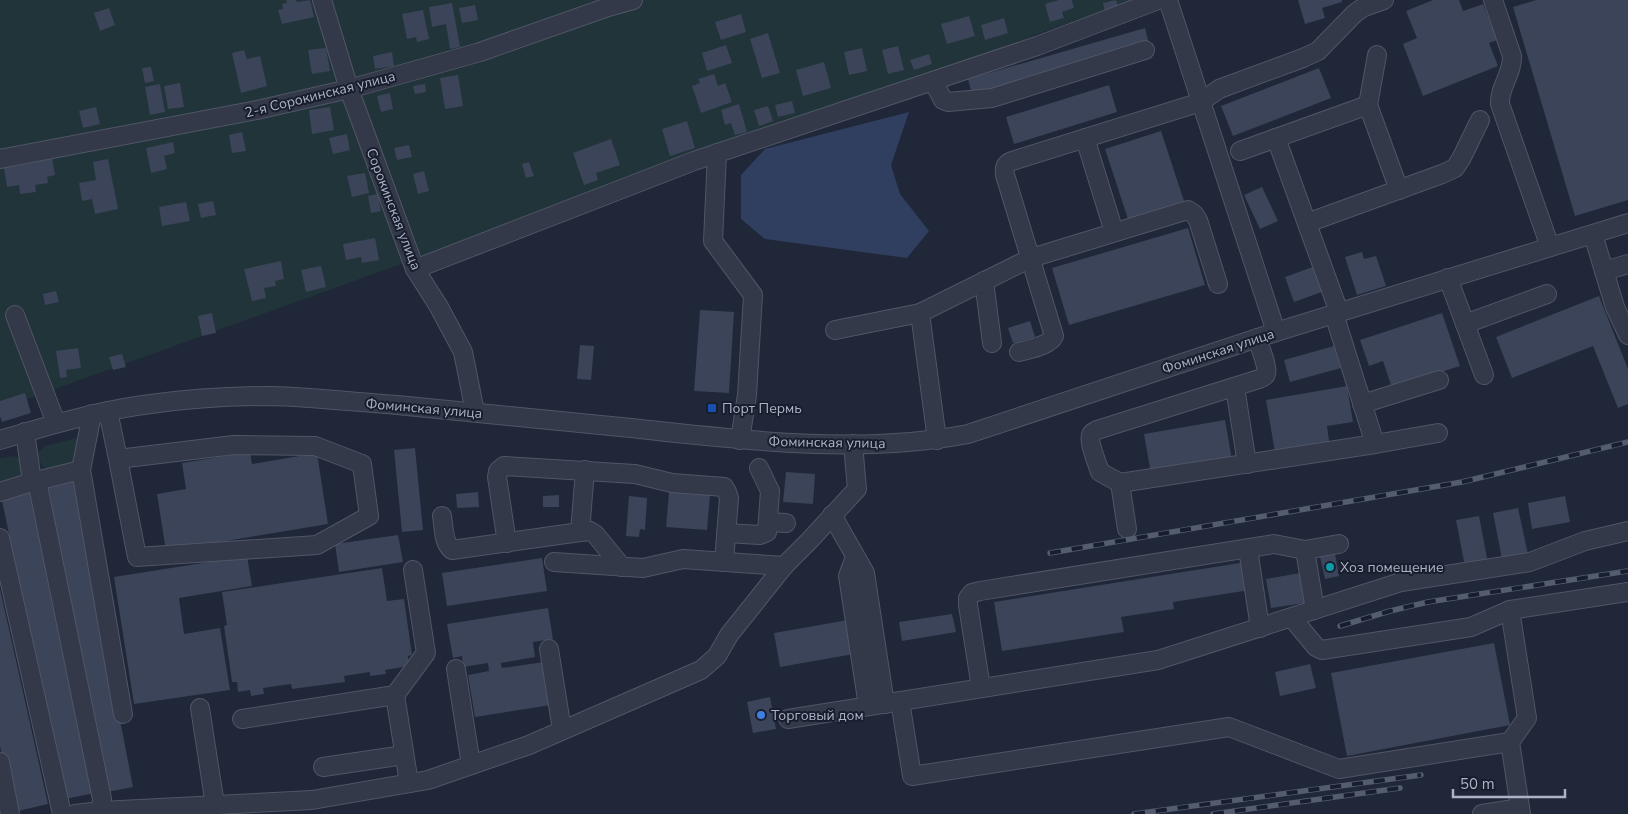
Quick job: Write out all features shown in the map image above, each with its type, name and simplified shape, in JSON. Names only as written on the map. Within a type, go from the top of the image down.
[{"type":"street","name":"Сорокинская улица","points":[[322,0],[349,89],[415,269],[439,307],[463,352],[475,412]]},
{"type":"street","name":"2-я Сорокинская улица","points":[[0,159],[257,110],[349,89],[480,52],[633,0]]},
{"type":"street","points":[[415,269],[717,153],[1037,46],[1158,0]]},
{"type":"street","points":[[1168,0],[1276,332]]},
{"type":"street","points":[[1019,352],[1046,343],[1052,340],[1054,336],[1004,168],[1006,164],[1012,160],[1200,102],[1219,89],[1303,58],[1318,51],[1355,13],[1364,7],[1384,0]]},
{"type":"street","points":[[1492,0],[1512,56],[1512,65],[1500,95],[1500,104],[1550,247]]},
{"type":"street","points":[[933,81],[943,100],[948,102],[992,98],[1145,50]]},
{"type":"street","points":[[1377,55],[1368,106],[1399,190]]},
{"type":"street","points":[[1240,151],[1368,106]]},
{"type":"street","points":[[1307,223],[1455,168],[1480,120]]},
{"type":"street","points":[[1085,138],[1114,232]]},
{"type":"street","points":[[1276,138],[1307,223],[1375,444]]},
{"type":"street","points":[[717,153],[713,241],[753,295],[747,395],[740,440]]},
{"type":"street","points":[[835,330],[920,313],[1031,258],[1188,210],[1198,220],[1218,284]]},
{"type":"street","name":"Фоминская улица","points":[[0,440],[56,423],[100,413],[184,400],[270,396],[475,412],[740,440],[853,444],[937,440],[968,434],[1257,338],[1628,223]]},
{"type":"street","points":[[1593,234],[1615,307],[1628,335]]},
{"type":"street","points":[[1604,271],[1628,264]]},
{"type":"street","points":[[1448,278],[1484,375]]},
{"type":"street","points":[[984,281],[992,343]]},
{"type":"street","points":[[1465,324],[1547,294]]},
{"type":"street","points":[[920,313],[937,440]]},
{"type":"street","points":[[15,315],[56,423]]},
{"type":"street","points":[[1257,338],[1266,367],[1267,372],[1265,376],[1092,433],[1090,437],[1091,442],[1100,472],[1120,483],[1438,433]]},
{"type":"street","points":[[1362,404],[1439,380]]},
{"type":"street","points":[[1235,386],[1247,464]]},
{"type":"street","points":[[100,413],[118,459],[137,557],[317,545],[369,516],[362,464],[315,446],[234,444],[118,459]]},
{"type":"street","points":[[100,413],[81,470],[123,714]]},
{"type":"street","points":[[25,432],[102,799],[101,811]]},
{"type":"street","points":[[75,814],[312,800],[428,780],[529,745],[701,670],[717,656],[729,635],[784,566],[857,489],[853,444]]},
{"type":"street","points":[[507,543],[497,477],[500,468],[510,465],[635,474],[672,483],[724,487],[728,498],[724,562]]},
{"type":"street","points":[[726,533],[764,535],[768,529],[777,523],[770,491],[759,468]]},
{"type":"street","points":[[0,492],[81,470]]},
{"type":"street","points":[[580,532],[584,470]]},
{"type":"street","points":[[1120,483],[1127,529]]},
{"type":"street","points":[[832,515],[865,573],[885,704],[912,776],[1229,727],[1339,769],[1510,742]]},
{"type":"street","points":[[442,516],[446,542],[452,550],[590,532],[595,534],[622,567]]},
{"type":"street","points":[[788,719],[1158,660],[1401,582],[1530,562],[1585,541],[1628,532]]},
{"type":"street","points":[[0,538],[62,814]]},
{"type":"street","points":[[981,688],[968,605],[968,598],[972,593],[980,590],[1274,544],[1305,550],[1339,544]]},
{"type":"street","points":[[1248,549],[1260,628]]},
{"type":"street","points":[[1305,550],[1314,610]]},
{"type":"street","points":[[554,562],[643,568],[683,559],[784,566]]},
{"type":"street","points":[[409,784],[395,696],[426,653],[413,570]]},
{"type":"street","points":[[1292,618],[1316,647],[1322,650],[1471,627],[1510,610],[1628,592]]},
{"type":"street","points":[[1482,814],[1521,811],[1510,742],[1527,718],[1510,610]]},
{"type":"street","points":[[549,649],[562,730]]},
{"type":"street","points":[[456,669],[471,765]]},
{"type":"street","points":[[242,719],[395,696]]},
{"type":"street","points":[[200,708],[215,805]]},
{"type":"street","points":[[323,768],[404,755]]},
{"type":"street","points":[[0,762],[10,814]]},
{"type":"green space","points":[[0,0],[1132,0],[0,409]]},
{"type":"green space","points":[[77,438],[81,446],[73,462],[49,471],[42,466],[37,454],[45,446]]},
{"type":"green space","points":[[14,456],[19,458],[24,471],[17,479],[0,487],[0,458]]},
{"type":"water","points":[[909,112],[891,165],[900,194],[929,231],[907,258],[765,239],[741,219],[741,175],[765,149]]},
{"type":"building","points":[[286,0],[296,0],[297,2],[310,0],[314,17],[282,24],[278,10],[283,9],[282,4],[287,3]]},
{"type":"building","points":[[1059,0],[1072,0],[1074,8],[1062,12],[1064,18],[1050,22],[1045,4]]},
{"type":"building","points":[[1116,0],[1119,9],[1105,13],[1103,3]]},
{"type":"building","points":[[1298,0],[1342,0],[1342,2],[1322,8],[1325,18],[1305,24]]},
{"type":"building","points":[[1433,0],[1459,0],[1463,11],[1483,4],[1497,40],[1489,43],[1498,66],[1423,96],[1403,44],[1417,38],[1406,11]]},
{"type":"building","points":[[1536,0],[1628,0],[1628,200],[1575,216],[1513,7]]},
{"type":"building","points":[[452,3],[460,47],[450,49],[446,24],[432,27],[429,7]]},
{"type":"building","points":[[475,5],[478,20],[462,23],[459,8]]},
{"type":"building","points":[[109,8],[115,25],[100,31],[94,13]]},
{"type":"building","points":[[423,10],[429,39],[417,42],[416,37],[407,39],[402,14]]},
{"type":"building","points":[[741,14],[746,32],[721,40],[715,22]]},
{"type":"building","points":[[969,16],[975,36],[947,44],[941,24]]},
{"type":"building","points":[[1004,18],[1008,33],[985,40],[981,25]]},
{"type":"building","points":[[1145,28],[1149,44],[972,95],[968,79]]},
{"type":"building","points":[[768,33],[780,73],[762,78],[750,39]]},
{"type":"building","points":[[726,45],[732,63],[707,71],[702,53]]},
{"type":"building","points":[[898,46],[904,70],[888,74],[882,50]]},
{"type":"building","points":[[326,48],[330,71],[312,74],[308,50]]},
{"type":"building","points":[[862,48],[867,71],[849,75],[844,52]]},
{"type":"building","points":[[244,50],[247,59],[260,56],[267,86],[241,93],[232,53]]},
{"type":"building","points":[[392,52],[394,66],[375,69],[373,56]]},
{"type":"building","points":[[929,54],[932,64],[914,70],[910,60]]},
{"type":"building","points":[[824,62],[831,88],[803,96],[796,70]]},
{"type":"building","points":[[151,67],[154,81],[145,83],[142,68]]},
{"type":"building","points":[[1319,68],[1331,98],[1233,136],[1221,106]]},
{"type":"building","points":[[714,74],[718,86],[725,83],[732,102],[701,113],[692,86],[700,83],[698,79]]},
{"type":"building","points":[[458,75],[463,106],[445,109],[440,78]]},
{"type":"building","points":[[180,83],[184,107],[168,109],[164,86]]},
{"type":"building","points":[[160,84],[165,112],[150,115],[145,87]]},
{"type":"building","points":[[425,84],[426,92],[415,94],[413,86]]},
{"type":"building","points":[[1109,85],[1117,112],[1014,144],[1006,117]]},
{"type":"building","points":[[390,93],[393,109],[381,112],[377,96]]},
{"type":"building","points":[[792,101],[795,113],[778,117],[775,105]]},
{"type":"building","points":[[739,104],[747,132],[735,135],[731,123],[725,125],[721,110]]},
{"type":"building","points":[[768,106],[773,121],[759,126],[754,110]]},
{"type":"building","points":[[96,107],[100,124],[83,128],[79,111]]},
{"type":"building","points":[[330,107],[334,130],[312,134],[309,110]]},
{"type":"building","points":[[687,121],[695,148],[670,156],[662,129]]},
{"type":"building","points":[[1161,131],[1184,201],[1128,219],[1105,149]]},
{"type":"building","points":[[242,132],[246,151],[232,153],[229,135]]},
{"type":"building","points":[[347,134],[350,150],[333,154],[329,138]]},
{"type":"building","points":[[611,139],[620,165],[596,173],[598,180],[584,185],[573,153]]},
{"type":"building","points":[[173,142],[175,153],[164,156],[167,169],[151,173],[146,148]]},
{"type":"building","points":[[409,145],[412,157],[397,160],[394,148]]},
{"type":"building","points":[[51,152],[55,175],[47,177],[48,183],[35,185],[36,192],[20,194],[19,185],[7,187],[4,168],[33,163],[31,155]]},
{"type":"building","points":[[108,159],[118,209],[95,214],[92,199],[82,201],[79,183],[96,180],[93,162]]},
{"type":"building","points":[[529,162],[534,176],[526,178],[522,164]]},
{"type":"building","points":[[424,171],[429,191],[418,194],[413,174]]},
{"type":"building","points":[[365,173],[369,193],[352,197],[347,176]]},
{"type":"building","points":[[1262,187],[1278,221],[1260,229],[1244,195]]},
{"type":"building","points":[[378,194],[381,211],[371,213],[368,196]]},
{"type":"building","points":[[213,201],[216,215],[201,218],[198,204]]},
{"type":"building","points":[[186,202],[190,221],[162,226],[159,207]]},
{"type":"building","points":[[1188,228],[1205,285],[1069,325],[1052,268]]},
{"type":"building","points":[[375,238],[379,260],[362,263],[361,257],[346,260],[343,244]]},
{"type":"building","points":[[1362,252],[1364,259],[1376,256],[1386,286],[1357,295],[1345,257]]},
{"type":"building","points":[[281,261],[284,279],[275,281],[276,286],[264,288],[266,298],[252,301],[244,269]]},
{"type":"building","points":[[1321,264],[1330,289],[1294,302],[1285,277]]},
{"type":"building","points":[[321,266],[326,287],[306,292],[301,270]]},
{"type":"building","points":[[56,291],[59,302],[45,305],[43,294]]},
{"type":"building","points":[[1599,296],[1628,369],[1628,404],[1618,408],[1593,346],[1512,378],[1496,337]]},
{"type":"building","points":[[700,310],[734,312],[729,393],[694,391]]},
{"type":"building","points":[[212,313],[216,333],[202,336],[198,316]]},
{"type":"building","points":[[1442,313],[1460,366],[1392,388],[1383,361],[1369,366],[1360,340]]},
{"type":"building","points":[[1030,321],[1035,337],[1013,343],[1008,328]]},
{"type":"building","points":[[580,345],[594,346],[591,380],[577,379]]},
{"type":"building","points":[[1334,346],[1341,368],[1290,382],[1284,360]]},
{"type":"building","points":[[78,348],[81,368],[66,370],[67,377],[60,378],[56,351]]},
{"type":"building","points":[[122,354],[126,367],[113,370],[109,357]]},
{"type":"building","points":[[1347,386],[1353,422],[1327,426],[1330,448],[1276,458],[1266,400]]},
{"type":"building","points":[[25,393],[31,413],[2,422],[0,401]]},
{"type":"building","points":[[1225,420],[1232,460],[1151,474],[1144,434]]},
{"type":"building","points":[[415,448],[423,530],[402,532],[394,450]]},
{"type":"building","points":[[250,452],[252,464],[317,453],[328,524],[166,551],[157,494],[186,489],[182,463]]},
{"type":"building","points":[[786,472],[815,474],[813,504],[783,502]]},
{"type":"building","points":[[74,482],[133,787],[107,792],[48,487]]},
{"type":"building","points":[[31,490],[95,793],[65,799],[1,496]]},
{"type":"building","points":[[478,492],[479,507],[457,508],[456,494]]},
{"type":"building","points":[[669,492],[710,495],[707,530],[666,527]]},
{"type":"building","points":[[559,495],[559,507],[543,507],[543,496]]},
{"type":"building","points":[[629,496],[647,498],[645,530],[640,529],[639,537],[626,536]]},
{"type":"building","points":[[1565,496],[1570,522],[1532,529],[1528,503]]},
{"type":"building","points":[[1518,508],[1528,554],[1502,559],[1493,513]]},
{"type":"building","points":[[1479,516],[1488,563],[1465,567],[1456,520]]},
{"type":"building","points":[[398,535],[403,562],[339,572],[335,544]]},
{"type":"building","name":"Хоз помещение","points":[[1335,554],[1339,576],[1325,579],[1320,557]]},
{"type":"building","points":[[247,556],[252,586],[179,598],[184,634],[220,628],[230,690],[134,704],[114,577]]},
{"type":"building","points":[[542,558],[547,591],[447,606],[442,573]]},
{"type":"building","points":[[1246,562],[1250,590],[1173,602],[1174,609],[1121,617],[1124,632],[1002,651],[994,602]]},
{"type":"building","points":[[382,568],[387,601],[404,599],[412,655],[408,656],[409,666],[385,670],[386,674],[370,676],[370,672],[344,676],[345,682],[292,689],[291,684],[263,688],[264,694],[251,696],[250,690],[238,692],[237,682],[232,682],[224,626],[227,625],[222,592]]},
{"type":"building","points":[[1306,572],[1311,602],[1271,608],[1266,579]]},
{"type":"building","points":[[0,589],[48,804],[14,812],[0,746]]},
{"type":"building","points":[[548,608],[553,639],[533,642],[535,657],[501,663],[502,668],[544,662],[551,705],[475,717],[468,675],[489,671],[488,663],[463,667],[462,656],[453,658],[447,624]]},
{"type":"building","points":[[952,614],[956,632],[902,641],[899,622]]},
{"type":"building","points":[[848,620],[854,654],[780,667],[774,633]]},
{"type":"building","points":[[1494,643],[1510,725],[1347,756],[1331,673]]},
{"type":"building","points":[[1310,664],[1316,688],[1280,696],[1275,672]]},
{"type":"building","name":"Торговый дом","points":[[770,697],[776,729],[753,733],[747,702]]},
{"type":"railway","points":[[1050,553],[1462,482],[1628,442]]},
{"type":"railway","points":[[1340,626],[1428,602],[1628,571]]},
{"type":"railway","points":[[1134,814],[1421,775]]},
{"type":"railway","points":[[1213,814],[1400,788]]},
{"type":"place","name":"Порт Пермь","points":[[712,408]]},
{"type":"place","name":"Хоз помещение","points":[[1330,567]]},
{"type":"place","name":"Торговый дом","points":[[761,715]]}]
